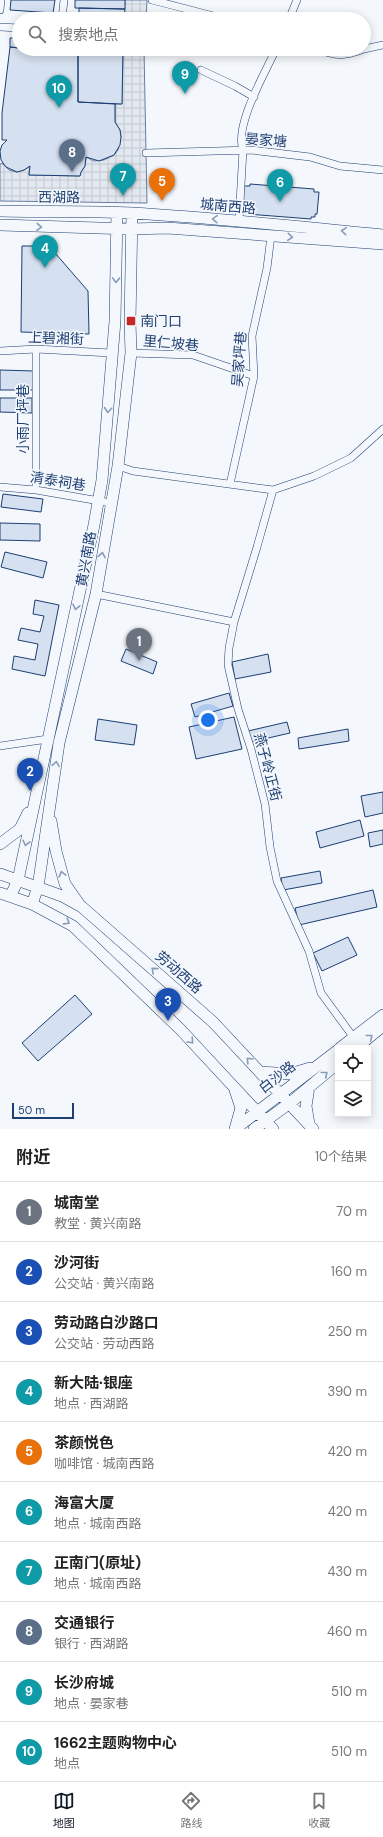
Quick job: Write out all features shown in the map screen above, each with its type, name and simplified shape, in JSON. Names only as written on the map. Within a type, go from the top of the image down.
[{"type":"main road","name":"西湖路","points":[[0,211],[117,213]]},
{"type":"main road","name":"城南西路","points":[[117,213],[239,220],[272,225],[383,235]]},
{"type":"main road","name":"黄兴南路","points":[[5,894],[18,880],[102,480],[111,353],[115,321],[117,213]]},
{"type":"main road","name":"黄兴南路","points":[[32,904],[38,887],[59,743],[96,594],[118,466],[131,353],[130,322],[132,213]]},
{"type":"main road","points":[[0,225],[117,229]]},
{"type":"main road","points":[[83,228],[94,230],[105,236],[112,244],[116,256]]},
{"type":"main road","name":"城南西路","points":[[117,229],[167,228],[383,244]]},
{"type":"main road","points":[[131,257],[136,244],[144,235],[153,230],[167,228]]},
{"type":"main road","points":[[0,844],[20,829],[36,796]]},
{"type":"main road","points":[[50,803],[52,831],[65,884],[82,907]]},
{"type":"main road","name":"劳动西路","points":[[0,874],[62,896],[82,907],[213,1022],[281,1093],[311,1127]]},
{"type":"main road","points":[[5,894],[32,904],[73,926],[89,940],[180,1029],[273,1129]]},
{"type":"main road","name":"白沙路","points":[[355,1043],[383,1015]]},
{"type":"main road","name":"白沙路","points":[[355,1043],[383,1026]]},
{"type":"main road","name":"白沙路","points":[[235,1129],[335,1052]]},
{"type":"main road","name":"白沙路","points":[[254,1129],[290,1103],[335,1065]]},
{"type":"main road","points":[[260,1072],[290,1074],[314,1067]]},
{"type":"main road","points":[[309,1087],[306,1106],[311,1127]]},
{"type":"main road","points":[[235,1088],[241,1108],[235,1129]]},
{"type":"street","points":[[0,9],[1,0]]},
{"type":"street","points":[[63,12],[64,0]]},
{"type":"street","points":[[152,0],[198,12]]},
{"type":"street","points":[[292,12],[297,0]]},
{"type":"street","points":[[0,23],[12,26]]},
{"type":"street","points":[[371,48],[383,45]]},
{"type":"street","points":[[239,220],[243,150],[240,144],[242,130],[254,97],[273,56]]},
{"type":"street","points":[[201,70],[254,97]]},
{"type":"street","name":"晏家塘","points":[[146,153],[243,150],[310,157],[334,165],[383,170]]},
{"type":"street","name":"吴家坪巷","points":[[230,484],[254,376],[252,336],[267,268],[271,236]]},
{"type":"street","name":"上碧湘街","points":[[0,351],[36,349],[111,353]]},
{"type":"street","name":"小雨厂坪巷","points":[[36,349],[36,490]]},
{"type":"street","name":"里仁坡巷","points":[[131,353],[193,355],[254,376]]},
{"type":"street","points":[[118,466],[133,471],[273,490],[314,476],[351,458],[383,429]]},
{"type":"street","name":"清泰祠巷","points":[[0,487],[36,490],[111,503]]},
{"type":"street","name":"燕子岭正街","points":[[273,490],[234,622],[229,648],[228,665],[238,709],[266,804],[270,847],[276,881],[309,951],[321,993],[355,1043]]},
{"type":"street","points":[[96,594],[234,622]]},
{"type":"street","points":[[0,746],[48,739]]},
{"type":"shaded area","points":[[125,0],[147,0],[146,12],[124,12]]},
{"type":"shaded area","points":[[123,56],[144,56],[147,203],[0,201],[0,164],[2,163],[9,170],[17,172],[30,166],[29,175],[80,176],[85,166],[86,157],[94,161],[104,160],[114,155],[118,150],[121,137],[120,130],[115,122],[115,104],[122,104]]},
{"type":"building","points":[[11,0],[55,0],[53,12],[10,10]]},
{"type":"building","points":[[75,0],[125,0],[125,9],[75,8]]},
{"type":"building","points":[[79,8],[125,9],[125,12],[79,12]]},
{"type":"building","points":[[10,38],[12,38],[12,47],[10,47]]},
{"type":"building","points":[[10,47],[12,47],[12,56],[78,56],[78,102],[115,104],[115,122],[120,130],[120,145],[114,155],[99,161],[86,157],[85,166],[80,176],[29,175],[30,166],[17,172],[6,167],[1,160],[0,151],[2,145],[7,140],[2,140],[2,113]]},
{"type":"building","points":[[78,56],[123,56],[122,104],[78,102]]},
{"type":"building","points":[[250,184],[314,189],[314,192],[319,192],[317,214],[315,214],[315,217],[311,217],[311,219],[247,214],[247,211],[242,211],[244,186],[250,186]]},
{"type":"building","points":[[22,246],[49,246],[88,291],[89,334],[21,332]]},
{"type":"building","points":[[0,370],[34,371],[34,390],[0,390]]},
{"type":"building","points":[[0,398],[32,398],[32,413],[0,412]]},
{"type":"building","points":[[3,494],[43,499],[41,512],[1,507]]},
{"type":"building","points":[[0,523],[40,524],[40,541],[0,540]]},
{"type":"building","points":[[5,552],[47,562],[43,578],[1,567]]},
{"type":"building","points":[[35,600],[59,605],[45,676],[12,669],[14,656],[35,660],[38,644],[18,640],[21,628],[40,632],[44,616],[33,614]]},
{"type":"building","points":[[126,649],[157,662],[153,674],[121,661]]},
{"type":"building","points":[[268,654],[271,672],[235,679],[232,662]]},
{"type":"building","points":[[229,693],[233,706],[195,717],[191,704]]},
{"type":"building","points":[[234,717],[242,749],[196,759],[189,727]]},
{"type":"building","points":[[98,719],[137,725],[134,745],[95,740]]},
{"type":"building","points":[[287,722],[290,733],[251,742],[248,731]]},
{"type":"building","points":[[348,729],[349,741],[299,749],[298,738]]},
{"type":"building","points":[[383,792],[383,813],[365,817],[361,796]]},
{"type":"building","points":[[360,820],[364,836],[320,848],[316,832]]},
{"type":"building","points":[[383,830],[383,844],[370,847],[368,833]]},
{"type":"building","points":[[320,871],[322,883],[283,890],[281,878]]},
{"type":"building","points":[[373,890],[377,907],[299,925],[295,908]]},
{"type":"building","points":[[348,937],[357,955],[322,971],[313,953]]},
{"type":"building","points":[[75,995],[92,1014],[38,1061],[22,1043]]},
{"type":"place","name":"长沙府城","points":[[185,94]]},
{"type":"place","name":"1662主题购物中心","points":[[59,108]]},
{"type":"place","name":"交通银行","points":[[72,172]]},
{"type":"place","name":"正南门(原址)","points":[[123,196]]},
{"type":"place","name":"茶颜悦色","points":[[162,201]]},
{"type":"place","name":"海富大厦","points":[[280,202]]},
{"type":"place","name":"新大陆·银座","points":[[45,268]]},
{"type":"place","name":"南门口","points":[[131,321]]},
{"type":"place","name":"城南堂","points":[[139,661]]},
{"type":"place","name":"沙河街","points":[[30,791]]},
{"type":"place","name":"劳动路白沙路口","points":[[168,1021]]}]
